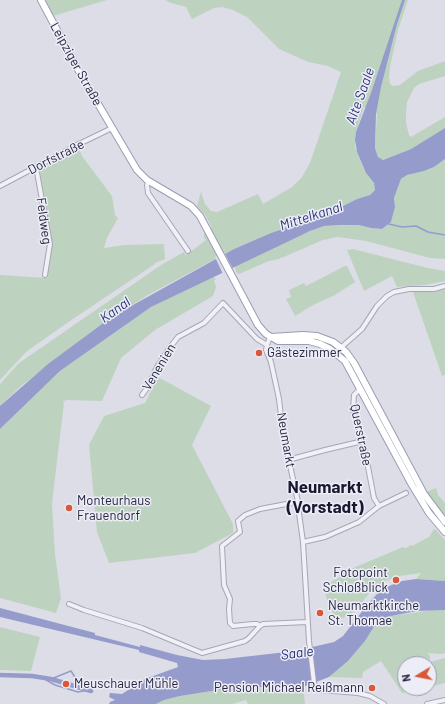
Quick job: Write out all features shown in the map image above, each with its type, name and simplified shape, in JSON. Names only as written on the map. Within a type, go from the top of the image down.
[{"type":"main road","name":"Leipziger Straße","points":[[41,0],[71,56],[137,170],[149,181],[191,206],[200,216],[258,326],[270,337]]},
{"type":"main road","points":[[270,337],[311,335],[325,339],[354,363],[412,473],[430,503],[445,522]]},
{"type":"main road","points":[[338,350],[415,490],[429,513],[445,532]]},
{"type":"street","name":"Dorfstraße","points":[[0,186],[112,128]]},
{"type":"street","name":"Feldweg","points":[[36,167],[50,244],[45,275]]},
{"type":"street","points":[[149,181],[147,185],[148,193],[188,252]]},
{"type":"street","points":[[338,350],[362,329],[377,306],[387,296],[394,292],[410,288],[434,289],[445,286]]},
{"type":"street","name":"Venenien","points":[[142,395],[164,354],[178,337],[204,323],[224,303],[253,334],[267,345]]},
{"type":"street","points":[[267,345],[270,337]]},
{"type":"street","name":"Neumarkt","points":[[267,345],[266,350],[279,399],[282,430],[299,506],[303,542],[307,622],[315,685],[320,690],[358,693],[370,696],[384,704]]},
{"type":"street","name":"Querstraße","points":[[360,389],[354,395],[353,410],[363,441],[374,498],[379,506]]},
{"type":"street","points":[[288,460],[363,441]]},
{"type":"street","points":[[303,542],[325,537],[359,522],[379,506],[406,493]]},
{"type":"street","points":[[260,626],[257,624],[233,626],[230,623],[228,609],[230,600],[224,585],[222,546],[240,532],[238,521],[245,515],[260,509],[298,502]]},
{"type":"street","points":[[69,604],[142,628],[202,653],[244,641],[249,638],[260,626],[269,623],[307,622]]},
{"type":"street","points":[[427,704],[445,700]]},
{"type":"green space","points":[[46,0],[107,0],[53,16]]},
{"type":"green space","points":[[165,0],[408,0],[398,30],[390,67],[390,84],[393,86],[400,85],[418,71],[445,61],[445,76],[419,84],[414,88],[407,102],[406,123],[409,135],[411,137],[445,117],[445,128],[411,149],[382,160],[378,157],[375,148],[377,113],[364,107],[356,132],[355,147],[366,173],[374,183],[375,190],[370,195],[357,199],[327,214],[271,233],[234,249],[148,295],[102,324],[21,386],[0,406],[0,384],[19,363],[161,265],[184,252],[186,255],[206,240],[204,238],[204,233],[212,228],[206,216],[197,206],[201,192],[205,204],[211,211],[217,212],[258,194],[263,204],[292,187],[302,177],[310,163],[341,72],[328,66],[308,62],[279,49],[247,17],[233,10],[222,7],[214,8],[192,19],[186,7]]},
{"type":"green space","points":[[79,149],[82,156],[112,196],[115,215],[118,218],[107,238],[104,248],[124,245],[164,244],[165,259],[155,263],[26,352],[0,380],[0,275],[48,278],[47,273],[51,245],[40,171]]},
{"type":"green space","points":[[445,159],[445,259],[430,258],[366,241],[338,237],[323,240],[239,274],[236,272],[235,265],[324,226],[359,225],[382,229],[391,222],[395,207],[394,198],[401,179],[406,175],[434,167]]},
{"type":"green space","points":[[353,249],[445,271],[445,281],[425,285],[397,287],[392,276],[364,291],[347,250]]},
{"type":"green space","points":[[347,266],[355,282],[335,295],[315,304],[295,316],[286,299],[291,297],[289,290],[304,283],[306,286]]},
{"type":"green space","points":[[213,276],[216,280],[214,280],[216,287],[213,296],[155,330],[121,358],[102,401],[66,400],[63,402],[52,503],[55,554],[61,598],[56,613],[0,598],[0,429],[60,371],[151,307]]},
{"type":"green space","points":[[445,288],[445,375],[442,376],[413,292],[435,291]]},
{"type":"green space","points":[[158,377],[211,406],[192,445],[233,524],[233,533],[195,553],[109,563],[97,532],[89,445],[104,416],[145,403]]},
{"type":"green space","points":[[436,488],[438,495],[445,503],[445,518],[426,492]]},
{"type":"green space","points":[[434,529],[445,540],[445,581],[416,579],[421,573],[399,576],[385,581],[371,591],[356,610],[336,621],[325,594],[330,592],[327,584],[340,577],[339,574],[403,547],[406,548],[411,545],[412,546],[429,537]]},
{"type":"green space","points":[[441,609],[445,610],[445,653],[427,653],[430,656],[397,656],[397,685],[381,661],[363,672],[362,678],[329,677],[348,661],[365,641],[375,625],[391,616]]},
{"type":"green space","points":[[0,627],[40,637],[31,671],[0,670]]},
{"type":"green space","points":[[445,658],[445,683],[437,685],[437,660]]},
{"type":"green space","points":[[237,687],[303,687],[305,704],[248,704],[246,700],[232,704],[156,704],[164,700],[180,696]]},
{"type":"water","points":[[402,0],[405,0],[397,24],[381,87],[376,114],[375,148],[378,157],[383,160],[411,149],[445,128],[445,159],[434,167],[407,175],[401,179],[394,198],[395,207],[391,222],[382,229],[359,225],[324,226],[310,231],[151,307],[60,371],[0,429],[0,406],[48,364],[102,324],[124,310],[234,249],[271,233],[327,214],[357,199],[370,195],[375,190],[374,183],[366,173],[357,152],[355,140],[356,132],[371,93]]},
{"type":"water","name":"Saale","points":[[416,579],[445,581],[445,610],[417,611],[391,616],[375,625],[365,641],[348,661],[329,677],[303,687],[237,687],[180,696],[164,700],[156,704],[109,704],[115,700],[109,697],[110,693],[122,694],[145,679],[178,667],[177,663],[139,652],[139,650],[0,617],[0,608],[95,633],[95,635],[140,647],[140,645],[203,660],[225,659],[295,651],[334,642],[343,636],[377,594],[389,586],[402,581]]},
{"type":"pier","points":[[224,252],[233,269],[223,274],[215,257]]},
{"type":"waterway","points":[[389,224],[402,227],[416,226],[428,232],[445,235]]},
{"type":"waterway","points":[[41,677],[55,685],[78,692],[89,690],[82,680],[78,682],[71,671],[51,679]]},
{"type":"waterway","points":[[0,675],[32,676],[51,679],[91,691]]},
{"type":"place","name":"Gästezimmer","points":[[259,353]]},
{"type":"place","name":"Monteurhaus Frauendorf","points":[[69,508]]},
{"type":"place","name":"Fotopoint Schloßblick","points":[[396,580]]},
{"type":"place","name":"Neumarktkirche St. Thomae","points":[[320,613]]},
{"type":"place","name":"Meuschauer Mühle","points":[[66,684]]},
{"type":"place","name":"Pension Michael Reißmann","points":[[372,688]]},
{"type":"district","name":"Neumarkt (Vorstadt)","points":[[325,497]]},
{"type":"water label","name":"Alte Saale","points":[[360,96]]},
{"type":"water label","name":"Mittelkanal","points":[[311,216]]},
{"type":"water label","name":"Kanal","points":[[115,310]]}]
